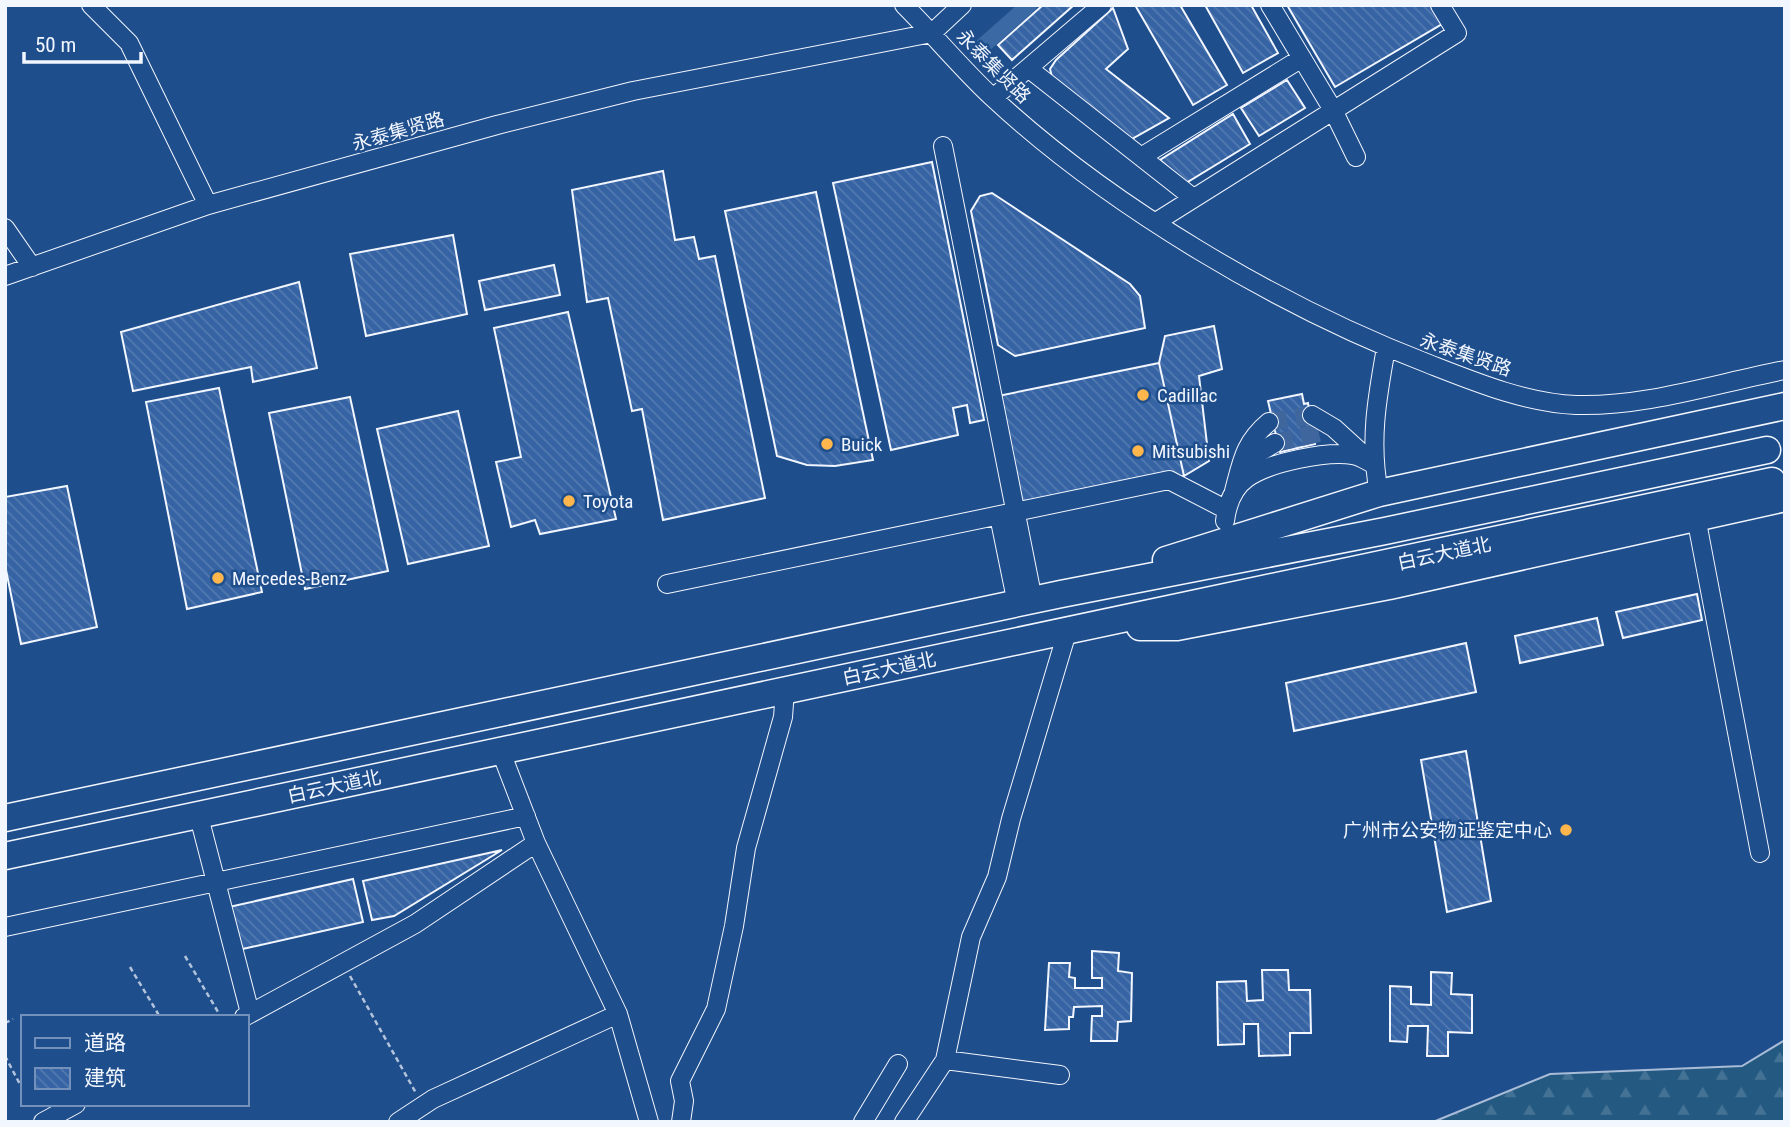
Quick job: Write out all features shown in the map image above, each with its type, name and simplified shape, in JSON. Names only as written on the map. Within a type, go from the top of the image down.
[{"type":"highway","points":[[1061,594],[1294,517],[1379,493],[1785,406]]},
{"type":"highway","name":"白云大道北","points":[[5,818],[1061,594],[1385,531],[1767,450]]},
{"type":"highway","points":[[1068,629],[1177,627],[1389,586],[1696,517],[1779,490]]},
{"type":"highway","name":"白云大道北","points":[[5,856],[1068,629],[1779,490]]},
{"type":"street","points":[[91,5],[129,43],[208,205]]},
{"type":"street","points":[[904,5],[932,33],[962,5]]},
{"type":"street","points":[[993,98],[1102,5]]},
{"type":"street","points":[[1270,5],[1333,110],[1356,157]]},
{"type":"street","points":[[1156,222],[1457,33],[1440,5]]},
{"type":"street","name":"永泰集贤路","points":[[5,276],[208,205],[572,105],[764,64],[932,33],[993,98],[1083,171],[1156,222],[1298,307],[1386,348],[1505,391],[1575,405],[1625,403],[1785,370]]},
{"type":"street","points":[[1142,157],[1302,58]]},
{"type":"street","points":[[1028,68],[1192,197]]},
{"type":"street","points":[[943,146],[1007,515],[1025,602]]},
{"type":"street","points":[[5,228],[32,267]]},
{"type":"street","points":[[1379,493],[1373,464],[1372,433],[1386,348]]},
{"type":"street","points":[[1312,415],[1344,436],[1373,464]]},
{"type":"street","points":[[1231,504],[1244,452],[1253,436],[1269,422]]},
{"type":"street","points":[[1319,433],[1339,442],[1373,464]]},
{"type":"street","points":[[1231,504],[1248,459],[1275,443]]},
{"type":"street","points":[[1231,504],[1245,479],[1278,464],[1342,454],[1356,455]]},
{"type":"street","points":[[667,584],[1169,480],[1231,504]]},
{"type":"street","points":[[1696,517],[1760,853]]},
{"type":"street","points":[[904,1122],[945,1060],[971,937],[998,877],[1011,819],[1068,629]]},
{"type":"street","points":[[681,1122],[684,1101],[680,1081],[716,1009],[734,926],[746,849],[783,717],[785,690]]},
{"type":"street","points":[[501,752],[536,843],[618,1014],[649,1122]]},
{"type":"street","points":[[198,813],[247,1015],[415,924],[536,843]]},
{"type":"street","points":[[5,926],[526,816]]},
{"type":"street","points":[[398,1122],[423,1105],[618,1014]]},
{"type":"street","points":[[945,1060],[1060,1075]]},
{"type":"street","points":[[863,1122],[898,1064]]},
{"type":"street","points":[[43,1122],[71,1106]]},
{"type":"path","points":[[185,956],[220,1015]]},
{"type":"path","points":[[344,964],[423,1105]]},
{"type":"path","points":[[130,967],[159,1015]]},
{"type":"path","points":[[5,1023],[13,1019]]},
{"type":"path","points":[[5,1056],[21,1086]]},
{"type":"green space","points":[[1785,1040],[1785,1122],[1433,1122],[1550,1074],[1742,1066]]},
{"type":"building","points":[[1043,5],[1074,5],[1012,60],[998,45]]},
{"type":"building","points":[[1135,5],[1180,5],[1227,85],[1193,105]]},
{"type":"building","points":[[1205,5],[1251,5],[1278,53],[1243,73]]},
{"type":"building","points":[[1287,5],[1432,5],[1442,24],[1335,87]]},
{"type":"building","points":[[1113,8],[1128,49],[1106,69],[1169,118],[1130,140],[1053,81],[1050,69],[1056,60]]},
{"type":"building","points":[[1287,80],[1305,108],[1259,136],[1241,108]]},
{"type":"building","points":[[1233,114],[1250,144],[1186,183],[1160,160]]},
{"type":"building","points":[[932,162],[984,420],[970,423],[967,405],[953,408],[958,435],[891,450],[833,183]]},
{"type":"building","points":[[663,171],[675,240],[694,237],[699,259],[715,256],[765,498],[663,520],[642,409],[632,411],[608,298],[587,302],[572,190]]},
{"type":"building","points":[[816,192],[873,460],[835,466],[807,465],[777,456],[725,211]]},
{"type":"building","points":[[992,193],[1130,284],[1140,296],[1145,328],[1015,356],[998,345],[971,211],[980,196]]},
{"type":"building","points":[[453,235],[467,314],[366,336],[350,254]]},
{"type":"building","points":[[554,265],[560,295],[485,310],[479,281]]},
{"type":"building","points":[[299,282],[317,368],[253,382],[251,367],[133,391],[121,332]]},
{"type":"building","points":[[568,312],[616,519],[540,534],[535,520],[511,527],[496,462],[521,457],[494,328]]},
{"type":"building","points":[[1214,326],[1222,369],[1199,376],[1209,461],[1184,476],[1159,363],[1165,336]]},
{"type":"building","points":[[1159,363],[1184,476],[1021,509],[998,396]]},
{"type":"building","points":[[219,388],[262,592],[187,609],[146,402]]},
{"type":"building","points":[[1302,394],[1304,404],[1308,403],[1315,444],[1280,452],[1268,401]]},
{"type":"building","points":[[350,397],[388,571],[305,589],[269,413]]},
{"type":"building","points":[[458,411],[489,546],[408,564],[377,429]]},
{"type":"building","points":[[67,486],[97,627],[21,644],[5,565],[5,497]]},
{"type":"building","points":[[1697,594],[1702,620],[1623,638],[1616,612]]},
{"type":"building","points":[[1597,618],[1603,645],[1520,663],[1515,636]]},
{"type":"building","points":[[1466,643],[1476,692],[1294,731],[1286,683]]},
{"type":"building","points":[[1466,751],[1491,901],[1447,912],[1421,760]]},
{"type":"building","points":[[502,850],[394,916],[372,920],[363,881]]},
{"type":"building","points":[[353,879],[363,922],[238,950],[229,907]]},
{"type":"building","points":[[1092,951],[1119,953],[1118,971],[1132,973],[1131,1021],[1118,1022],[1117,1041],[1091,1041],[1092,1016],[1102,1016],[1102,1006],[1074,1007],[1073,1017],[1069,1017],[1069,1029],[1045,1030],[1049,963],[1070,963],[1069,977],[1075,978],[1075,988],[1102,988],[1102,978],[1092,978]]},
{"type":"building","points":[[1262,970],[1288,970],[1289,990],[1310,990],[1311,1033],[1290,1033],[1290,1055],[1259,1056],[1258,1024],[1244,1024],[1244,1044],[1218,1045],[1217,982],[1246,981],[1247,1001],[1263,1000]]},
{"type":"building","points":[[1431,972],[1452,973],[1451,994],[1472,995],[1472,1033],[1448,1032],[1448,1056],[1427,1056],[1428,1026],[1408,1026],[1407,1042],[1390,1041],[1390,986],[1411,987],[1411,1004],[1431,1005]]},
{"type":"waterway","points":[[977,51],[1029,5]]},
{"type":"tunnel","points":[[1269,422],[1312,415]]},
{"type":"tunnel","points":[[1275,443],[1319,433]]},
{"type":"place","name":"Cadillac","points":[[1143,395]]},
{"type":"place","name":"Buick","points":[[827,444]]},
{"type":"place","name":"Mitsubishi","points":[[1138,451]]},
{"type":"place","name":"Toyota","points":[[569,501]]},
{"type":"place","name":"Mercedes-Benz","points":[[218,578]]},
{"type":"place","name":"广州市公安物证鉴定中心","points":[[1566,830]]}]
